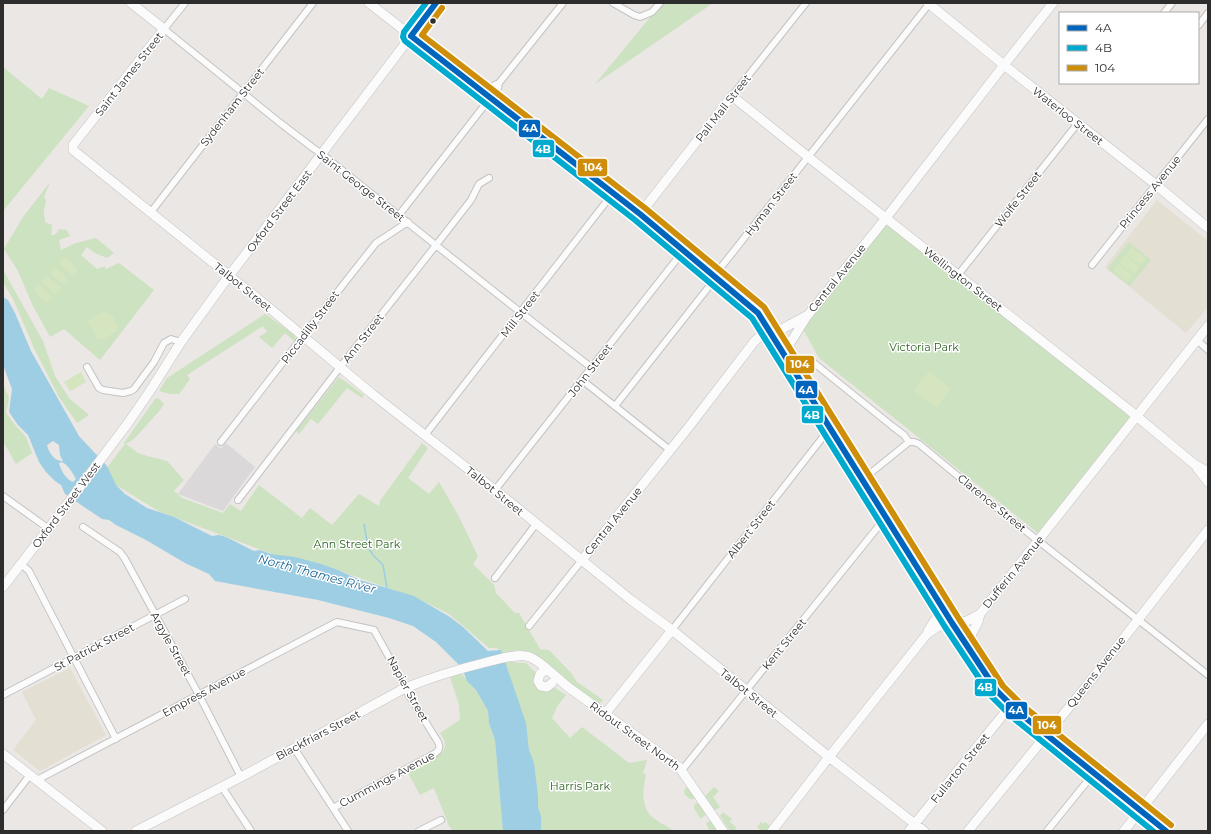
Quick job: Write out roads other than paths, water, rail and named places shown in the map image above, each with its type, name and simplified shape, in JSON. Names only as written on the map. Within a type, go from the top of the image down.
[{"type":"street","name":"Saint George Street","points":[[131,3],[243,93],[399,214],[520,313],[592,368]]},
{"type":"street","name":"Saint James Street","points":[[73,145],[185,3]]},
{"type":"street","name":"Sydenham Street","points":[[151,212],[313,3]]},
{"type":"street","points":[[369,3],[640,214],[754,308],[772,332],[862,480],[952,623],[998,691],[1011,705],[1166,831]]},
{"type":"street","name":"Oxford Street East","points":[[128,423],[181,342],[229,275],[436,3]]},
{"type":"street","points":[[399,214],[498,88],[499,83],[563,3]]},
{"type":"street","points":[[613,3],[640,17],[652,12],[660,3]]},
{"type":"street","name":"Pall Mall Street","points":[[640,214],[806,3]]},
{"type":"street","name":"Waterloo Street","points":[[929,3],[1004,65],[1156,184],[1208,228]]},
{"type":"street","name":"Hyman Street","points":[[615,406],[929,3]]},
{"type":"street","name":"Central Avenue","points":[[529,626],[670,450],[754,342],[760,336],[789,326],[808,315],[886,218],[1053,3]]},
{"type":"street","points":[[1165,12],[1172,3]]},
{"type":"street","points":[[1199,25],[1208,13]]},
{"type":"street","points":[[482,91],[490,89],[499,83]]},
{"type":"street","name":"Wellington Street","points":[[732,96],[808,158],[1137,416],[1194,464],[1208,472]]},
{"type":"street","name":"Princess Avenue","points":[[1092,265],[1208,119]]},
{"type":"street","name":"Wolfe Street","points":[[958,275],[1078,123]]},
{"type":"street","name":"Talbot Street","points":[[73,145],[73,150],[341,366],[371,393],[495,490],[631,600],[672,630],[829,757],[912,828],[924,831]]},
{"type":"street","name":"Ann Street","points":[[238,500],[471,200],[479,184],[489,178]]},
{"type":"street","name":"Mill Street","points":[[425,435],[613,193]]},
{"type":"street","name":"Piccadilly Street","points":[[221,442],[376,243],[408,222]]},
{"type":"street","name":"John Street","points":[[495,490],[684,250]]},
{"type":"street","points":[[788,360],[789,345],[808,315]]},
{"type":"street","name":"Dufferin Avenue","points":[[772,831],[927,634],[940,625],[967,621],[980,614],[1208,326]]},
{"type":"street","points":[[88,367],[96,383],[103,390],[123,393],[128,392],[134,389],[154,362],[164,343],[171,339],[181,342]]},
{"type":"street","points":[[1197,340],[1208,350]]},
{"type":"street","name":"Clarence Street","points":[[814,363],[892,426],[909,442],[919,444],[1208,675]]},
{"type":"street","points":[[582,380],[670,450]]},
{"type":"street","name":"Oxford Street West","points":[[3,587],[49,529],[128,423]]},
{"type":"street","name":"Albert Street","points":[[672,630],[830,428]]},
{"type":"street","points":[[862,480],[909,442]]},
{"type":"street","name":"Wellington Street","points":[[1194,464],[1208,482]]},
{"type":"street","points":[[3,496],[49,529]]},
{"type":"street","name":"Kent Street","points":[[682,770],[886,517]]},
{"type":"street","points":[[495,578],[536,524]]},
{"type":"street","name":"Argyle Street","points":[[83,527],[120,552],[125,559],[199,695],[241,777]]},
{"type":"street","name":"Queens Avenue","points":[[968,831],[1084,689],[1208,530]]},
{"type":"street","points":[[20,564],[29,571],[116,739]]},
{"type":"street","name":"St Patrick Street","points":[[3,695],[185,599]]},
{"type":"street","points":[[927,634],[942,606]]},
{"type":"street","points":[[968,648],[972,632],[978,622],[980,614]]},
{"type":"street","name":"Empress Avenue","points":[[3,810],[34,778],[116,739],[337,622],[374,630]]},
{"type":"street","name":"Napier Street","points":[[374,630],[405,688],[438,742],[439,749]]},
{"type":"street","points":[[605,714],[672,630]]},
{"type":"street","name":"Ridout Street North","points":[[508,657],[522,656],[568,687],[682,770],[723,831]]},
{"type":"street","name":"Blackfriars Street","points":[[136,831],[241,777],[405,688],[436,676],[508,657]]},
{"type":"street","name":"Ridout Street North","points":[[543,671],[538,681],[540,686],[547,687],[552,684],[568,687]]},
{"type":"street","name":"Fullarton Street","points":[[912,828],[1011,705]]},
{"type":"street","points":[[1124,831],[1208,724]]},
{"type":"street","points":[[294,748],[348,831]]},
{"type":"street","name":"Cummings Avenue","points":[[333,808],[434,754],[439,749]]},
{"type":"street","points":[[3,754],[102,831]]},
{"type":"street","points":[[1047,831],[1094,774]]},
{"type":"street","points":[[222,787],[251,831]]},
{"type":"street","points":[[419,831],[441,820]]},
{"type":"water","name":"North Thames River","points":[[3,297],[8,300],[31,351],[79,436],[107,466],[116,485],[125,494],[147,508],[174,517],[212,536],[219,535],[226,537],[254,551],[260,550],[271,554],[295,557],[321,564],[360,580],[414,596],[450,617],[463,627],[488,651],[501,650],[526,723],[529,750],[534,763],[538,807],[541,816],[541,831],[503,831],[495,740],[489,723],[488,711],[476,690],[467,681],[462,668],[436,642],[413,626],[389,618],[318,600],[215,581],[209,574],[185,563],[109,520],[102,519],[65,494],[61,485],[46,472],[39,462],[28,435],[18,425],[9,412],[12,389],[3,365]],"holes":[[[53,441],[59,445],[60,455],[63,461],[57,460],[49,451],[47,445]],[[62,462],[68,467],[76,479],[73,482],[62,472],[59,463]]]},
{"type":"waterway","points":[[364,524],[368,547],[373,555],[383,565],[387,588]]},
{"type":"park label","name":"Victoria Park","points":[[924,347]]},
{"type":"park label","name":"Ann Street Park","points":[[357,544]]},
{"type":"park label","name":"Harris Park","points":[[580,786]]}]
